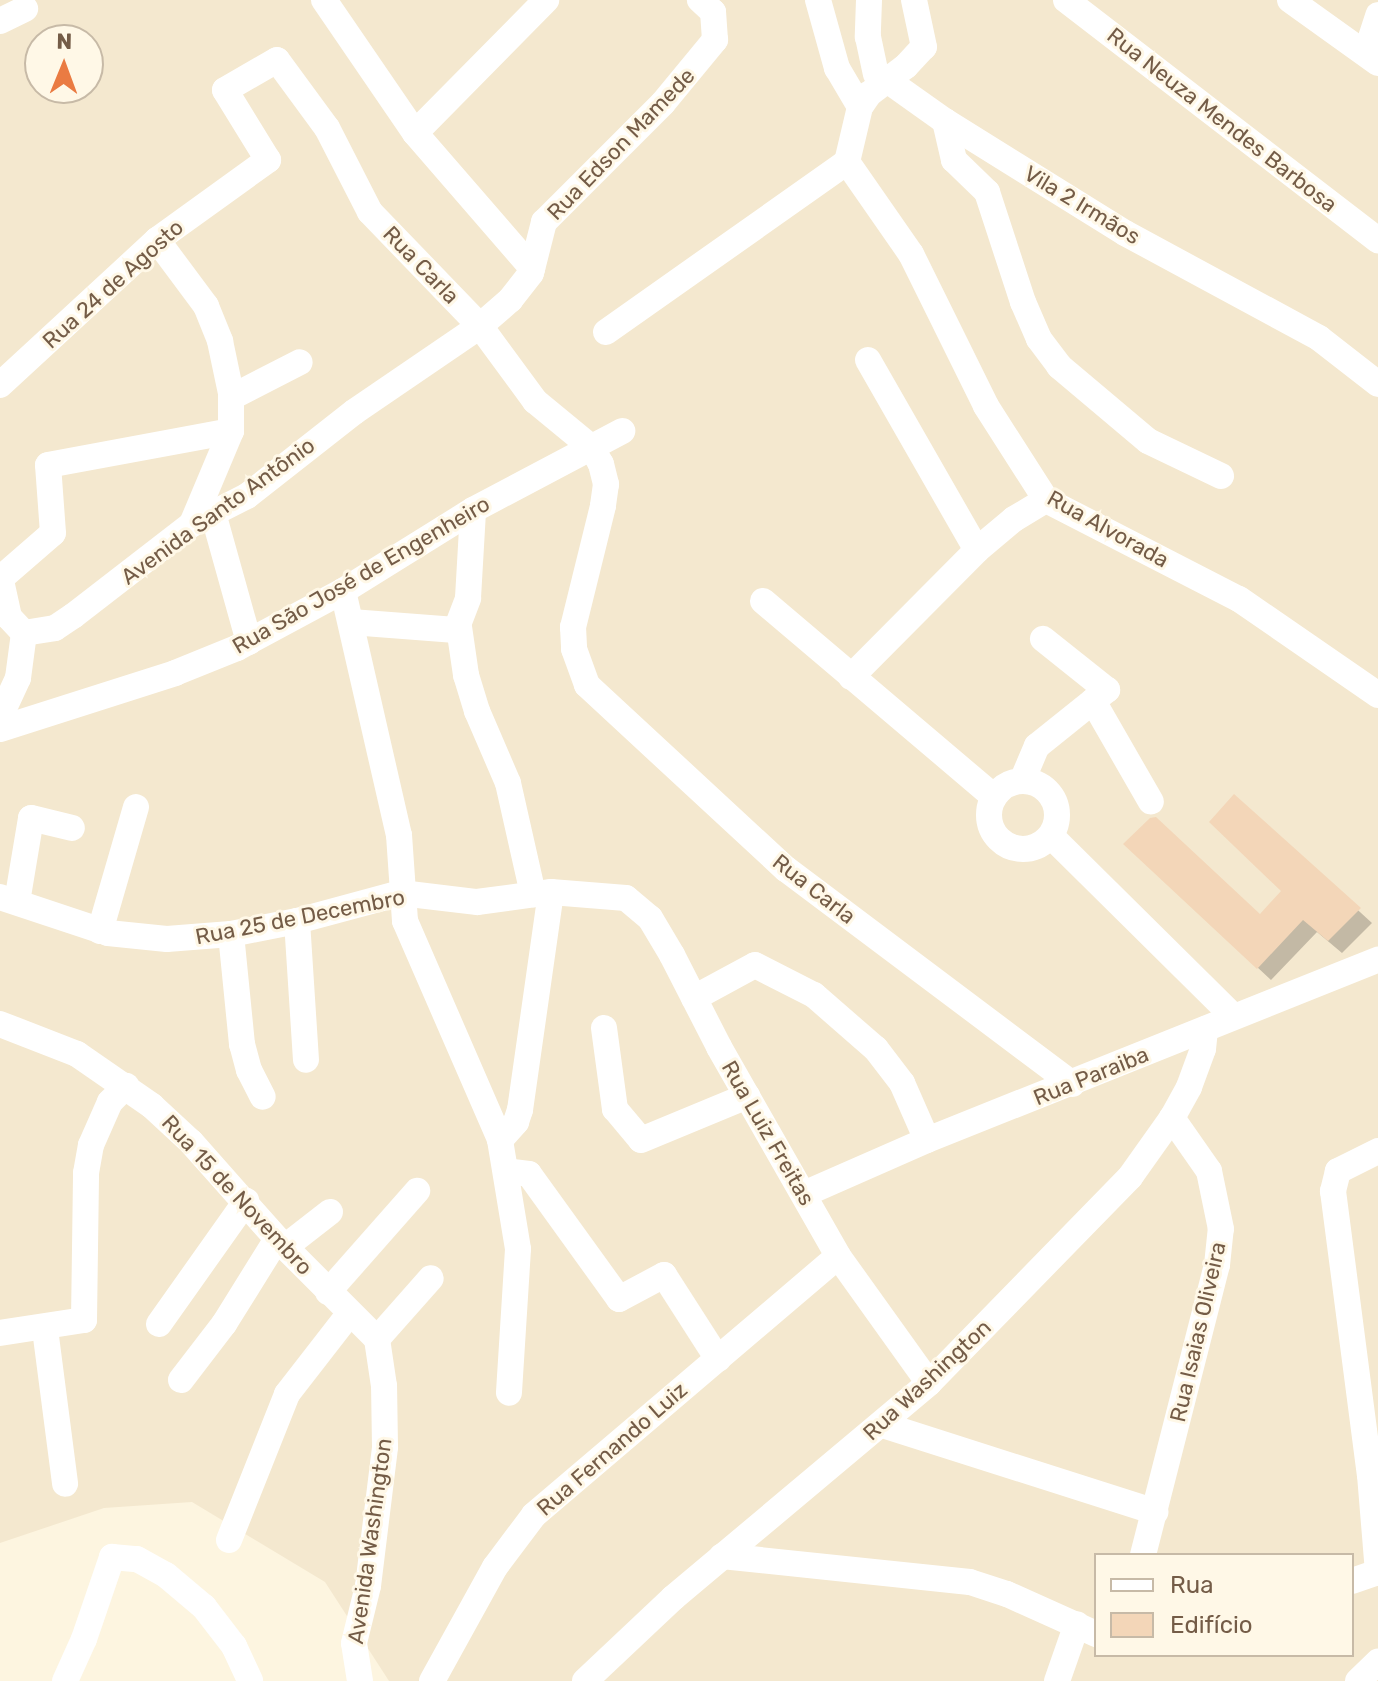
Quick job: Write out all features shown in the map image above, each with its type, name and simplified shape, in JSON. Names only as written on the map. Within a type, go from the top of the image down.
[{"type":"street","points":[[415,133],[546,0]]},
{"type":"street","name":"Rua Edson Mamede","points":[[480,326],[510,300],[532,268],[544,222],[663,103],[715,40],[713,12],[700,0]]},
{"type":"street","points":[[818,0],[837,68],[860,107]]},
{"type":"street","points":[[869,0],[868,37],[882,77]]},
{"type":"street","points":[[606,332],[847,162],[860,107],[882,77],[922,51],[924,44],[914,0]]},
{"type":"street","name":"Rua Neuza Mendes Barbosa","points":[[1066,0],[1378,240]]},
{"type":"street","points":[[1290,0],[1372,58],[1378,15]]},
{"type":"street","points":[[327,1],[415,133],[532,268]]},
{"type":"street","points":[[0,21],[25,9]]},
{"type":"street","name":"Rua 24 de Agosto","points":[[0,385],[157,240],[268,160],[225,90],[277,60]]},
{"type":"street","name":"Rua Carla","points":[[277,60],[327,128],[370,212],[480,326],[535,401],[592,448],[606,484],[574,611],[574,649],[587,685],[786,869],[1072,1084]]},
{"type":"street","name":"Vila 2 Irmãos","points":[[882,77],[945,121],[1125,233],[1213,283],[1284,317],[1350,360],[1378,384]]},
{"type":"street","points":[[945,121],[954,160],[987,192],[1023,302],[1039,339],[1059,366],[1148,441],[1221,476]]},
{"type":"street","name":"Rua Alvorada","points":[[847,162],[911,254],[986,406],[1046,500],[1239,599],[1378,695]]},
{"type":"street","points":[[157,240],[206,306],[220,341],[232,397],[231,431],[203,518],[249,642]]},
{"type":"street","name":"Avenida Santo Antônio","points":[[24,633],[55,628],[73,616],[203,518],[247,496],[354,412],[480,326]]},
{"type":"street","points":[[868,360],[977,550]]},
{"type":"street","points":[[232,397],[300,362]]},
{"type":"street","points":[[0,717],[18,678],[24,633],[9,617],[0,577],[53,533],[48,465],[231,431]]},
{"type":"street","name":"Rua São José de Engenheiro","points":[[0,729],[175,673],[249,642],[343,591],[473,510],[622,431]]},
{"type":"street","points":[[851,677],[977,550],[1014,519],[1046,500]]},
{"type":"street","points":[[473,510],[473,564],[468,598],[459,627],[466,675],[477,711],[508,783],[542,893],[520,1110],[510,1131],[500,1140]]},
{"type":"street","points":[[343,591],[399,835],[401,893],[412,945],[448,1016],[500,1140],[518,1249],[509,1393]]},
{"type":"street","points":[[763,601],[994,797]]},
{"type":"street","points":[[351,622],[449,631],[459,627]]},
{"type":"street","points":[[1043,639],[1100,695],[1151,802]]},
{"type":"street","points":[[1022,781],[1037,746],[1100,695]]},
{"type":"street","points":[[1022,781],[1043,787],[1051,795],[1058,815],[1051,836],[1026,850],[1007,846],[990,825],[990,806],[994,797],[1011,783],[1022,781]]},
{"type":"street","points":[[100,931],[136,807]]},
{"type":"street","points":[[8,899],[31,818],[72,828]]},
{"type":"street","points":[[1051,836],[1233,1016]]},
{"type":"street","name":"Rua 25 de Decembro","points":[[8,899],[100,931],[151,939],[231,934],[297,921],[401,893],[477,902],[542,893],[606,893]]},
{"type":"street","name":"Rua Luiz Freitas","points":[[606,893],[626,898],[650,918],[838,1256],[929,1383]]},
{"type":"street","points":[[297,921],[306,1060]]},
{"type":"street","points":[[231,934],[242,1044],[263,1097]]},
{"type":"street","name":"Rua Paraiba","points":[[804,1194],[927,1140],[1378,960]]},
{"type":"street","points":[[694,998],[755,965],[814,995],[876,1049],[902,1083],[927,1140]]},
{"type":"street","name":"Rua 15 de Novembro","points":[[0,1024],[77,1054],[126,1086],[191,1142],[281,1243],[377,1339]]},
{"type":"street","points":[[604,1028],[615,1109],[641,1140],[747,1096]]},
{"type":"street","name":"Rua Washington","points":[[585,1681],[722,1556],[883,1425],[929,1383],[1130,1177],[1172,1118],[1197,1068],[1205,1029]]},
{"type":"street","points":[[0,1333],[82,1322],[85,1311],[86,1173],[91,1145],[110,1102],[126,1086]]},
{"type":"street","name":"Rua Isaias Oliveira","points":[[1144,1553],[1217,1265],[1221,1229],[1209,1171],[1172,1118]]},
{"type":"street","points":[[1354,1580],[1378,1572],[1370,1475],[1333,1191],[1338,1171],[1378,1151]]},
{"type":"street","points":[[506,1171],[529,1174],[619,1299],[664,1275],[718,1359]]},
{"type":"street","points":[[328,1292],[417,1191]]},
{"type":"street","points":[[159,1324],[246,1201]]},
{"type":"street","points":[[181,1380],[281,1243],[330,1212]]},
{"type":"street","name":"Rua Fernando Luiz","points":[[432,1681],[495,1567],[534,1515],[838,1256]]},
{"type":"street","points":[[377,1339],[431,1278]]},
{"type":"street","points":[[229,1540],[287,1394],[349,1314]]},
{"type":"street","points":[[45,1329],[65,1484]]},
{"type":"street","name":"Avenida Washington","points":[[354,1678],[354,1643],[368,1586],[385,1447],[384,1386],[377,1339]]},
{"type":"street","points":[[883,1425],[1155,1512]]},
{"type":"street","points":[[722,1556],[970,1582],[1087,1629],[1057,1681]]},
{"type":"street","points":[[65,1681],[84,1639],[112,1557],[137,1559],[166,1575],[204,1607],[234,1646],[250,1681]]},
{"type":"street","points":[[1358,1681],[1378,1662]]},
{"type":"shaded area","points":[[0,0],[1378,0],[1378,1681],[389,1681],[325,1582],[192,1502],[104,1508],[0,1543]]},
{"type":"building","points":[[1234,794],[1361,908],[1328,941],[1303,920],[1257,969],[1123,844],[1150,818],[1156,817],[1260,914],[1281,891],[1209,822]]}]
